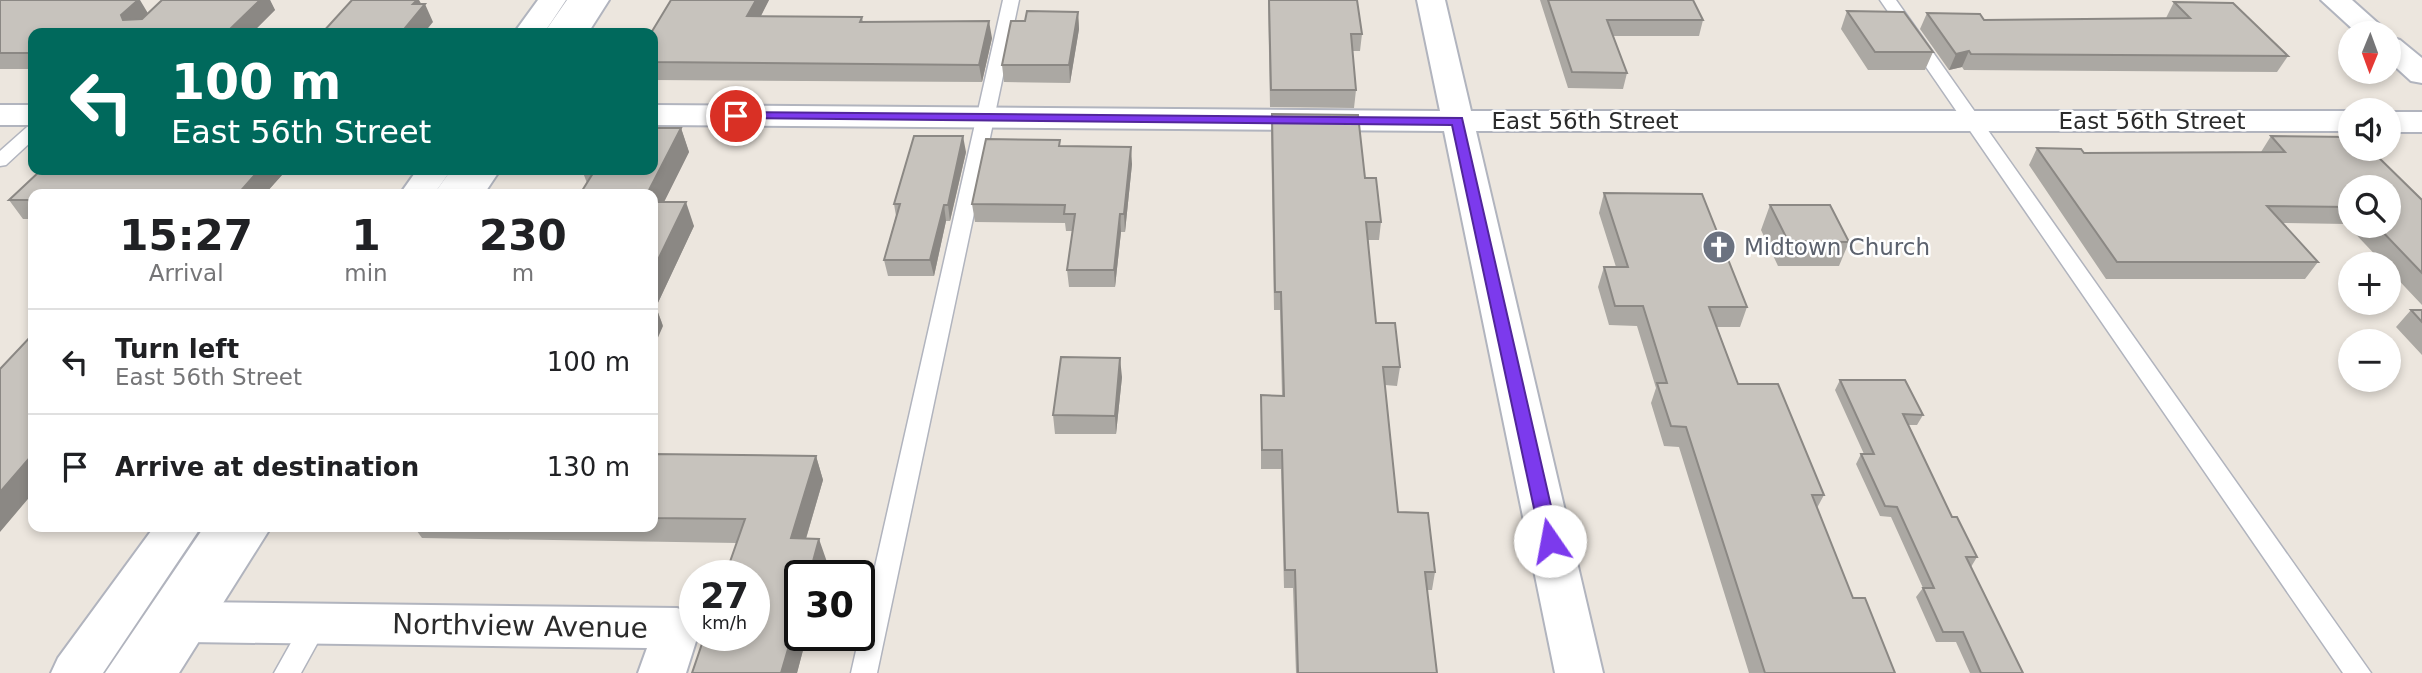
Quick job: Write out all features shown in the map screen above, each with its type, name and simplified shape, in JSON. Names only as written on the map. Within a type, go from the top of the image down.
[{"type":"street","points":[[532,28],[552,0]]},
{"type":"street","points":[[576,28],[595,0]]},
{"type":"street","points":[[1431,0],[1579,673]]},
{"type":"street","points":[[2335,0],[2360,21]]},
{"type":"street","points":[[2401,56],[2422,74]]},
{"type":"street","points":[[0,115],[28,115]]},
{"type":"street","name":"East 56th Street","points":[[658,115],[1458,121],[2338,121]]},
{"type":"street","points":[[2401,122],[2422,122]]},
{"type":"street","points":[[75,673],[175,532]]},
{"type":"street","points":[[152,673],[246,532]]},
{"type":"street","name":"Northview Avenue","points":[[187,622],[677,628],[662,673]]},
{"type":"lane","points":[[555,28],[575,0]]},
{"type":"lane","points":[[864,673],[1010,0]]},
{"type":"lane","points":[[1888,0],[2358,673]]},
{"type":"lane","points":[[0,161],[28,136]]},
{"type":"lane","points":[[118,673],[214,532]]},
{"type":"lane","points":[[287,673],[315,624]]},
{"type":"building","points":[[0,0],[138,0],[121,15],[123,20],[142,19],[162,0],[260,0],[231,28],[28,28],[28,53],[0,53]]},
{"type":"building","points":[[352,0],[417,0],[413,4],[425,4],[405,28],[327,28]]},
{"type":"building","points":[[671,0],[756,0],[747,16],[862,17],[860,22],[989,21],[979,65],[658,62],[658,28],[654,28]]},
{"type":"building","points":[[1269,0],[1357,0],[1362,34],[1351,34],[1356,90],[1271,90]]},
{"type":"building","points":[[1548,0],[1693,0],[1703,20],[1607,20],[1627,73],[1572,72]]},
{"type":"building","points":[[2174,2],[2233,3],[2288,56],[1971,54],[1969,51],[1956,54],[1927,13],[1980,14],[1984,20],[2190,18]]},
{"type":"building","points":[[1027,11],[1078,12],[1069,65],[1002,65],[1011,21],[1025,21]]},
{"type":"building","points":[[1847,11],[1904,12],[1933,52],[1875,52]]},
{"type":"building","points":[[1272,114],[1358,115],[1365,178],[1376,178],[1381,222],[1366,222],[1376,323],[1395,323],[1400,367],[1383,367],[1398,512],[1428,513],[1435,572],[1425,572],[1437,673],[1298,673],[1295,570],[1285,570],[1282,450],[1262,450],[1261,395],[1284,396],[1281,292],[1275,292]]},
{"type":"building","points":[[658,128],[681,128],[658,173]]},
{"type":"building","points":[[914,136],[963,136],[948,205],[944,205],[930,260],[884,260],[900,204],[894,204]]},
{"type":"building","points":[[2271,136],[2338,137],[2338,161],[2382,161],[2397,175],[2338,175],[2338,207],[2267,206],[2318,262],[2117,262],[2037,148],[2081,149],[2084,153],[2285,152]]},
{"type":"building","points":[[986,139],[1060,140],[1059,146],[1131,147],[1124,214],[1120,214],[1114,270],[1067,270],[1075,214],[1064,214],[1065,205],[972,204]]},
{"type":"building","points":[[36,175],[255,175],[242,189],[28,189],[28,200],[9,200]]},
{"type":"building","points":[[592,175],[657,175],[650,189],[583,189]]},
{"type":"building","points":[[2401,179],[2422,200],[2422,273],[2388,238],[2401,238]]},
{"type":"building","points":[[1604,193],[1702,194],[1747,307],[1709,307],[1738,384],[1778,384],[1824,495],[1812,495],[1853,598],[1865,598],[1895,673],[1765,673],[1686,427],[1671,426],[1657,383],[1667,383],[1643,306],[1615,306],[1604,267],[1628,267]]},
{"type":"building","points":[[658,202],[686,202],[658,260]]},
{"type":"building","points":[[1770,205],[1830,205],[1849,242],[1788,241]]},
{"type":"building","points":[[2411,310],[2422,310],[2422,322]]},
{"type":"building","points":[[28,339],[28,460],[0,492],[0,369]]},
{"type":"building","points":[[1061,357],[1120,358],[1115,416],[1053,415]]},
{"type":"building","points":[[1840,380],[1905,380],[1923,415],[1903,414],[1952,517],[1957,517],[1977,557],[1966,557],[2023,673],[1981,673],[1963,632],[1943,632],[1923,588],[1934,588],[1897,507],[1885,506],[1861,454],[1874,454]]},
{"type":"building","points":[[658,454],[816,456],[791,538],[819,539],[813,560],[784,560],[784,651],[787,651],[781,673],[692,673],[700,651],[770,651],[770,560],[731,560],[745,519],[658,518]]},
{"type":"place","name":"Midtown Church","points":[[1719,247]]},
{"type":"route","points":[[736,116],[1458,121],[1550,541]]}]
